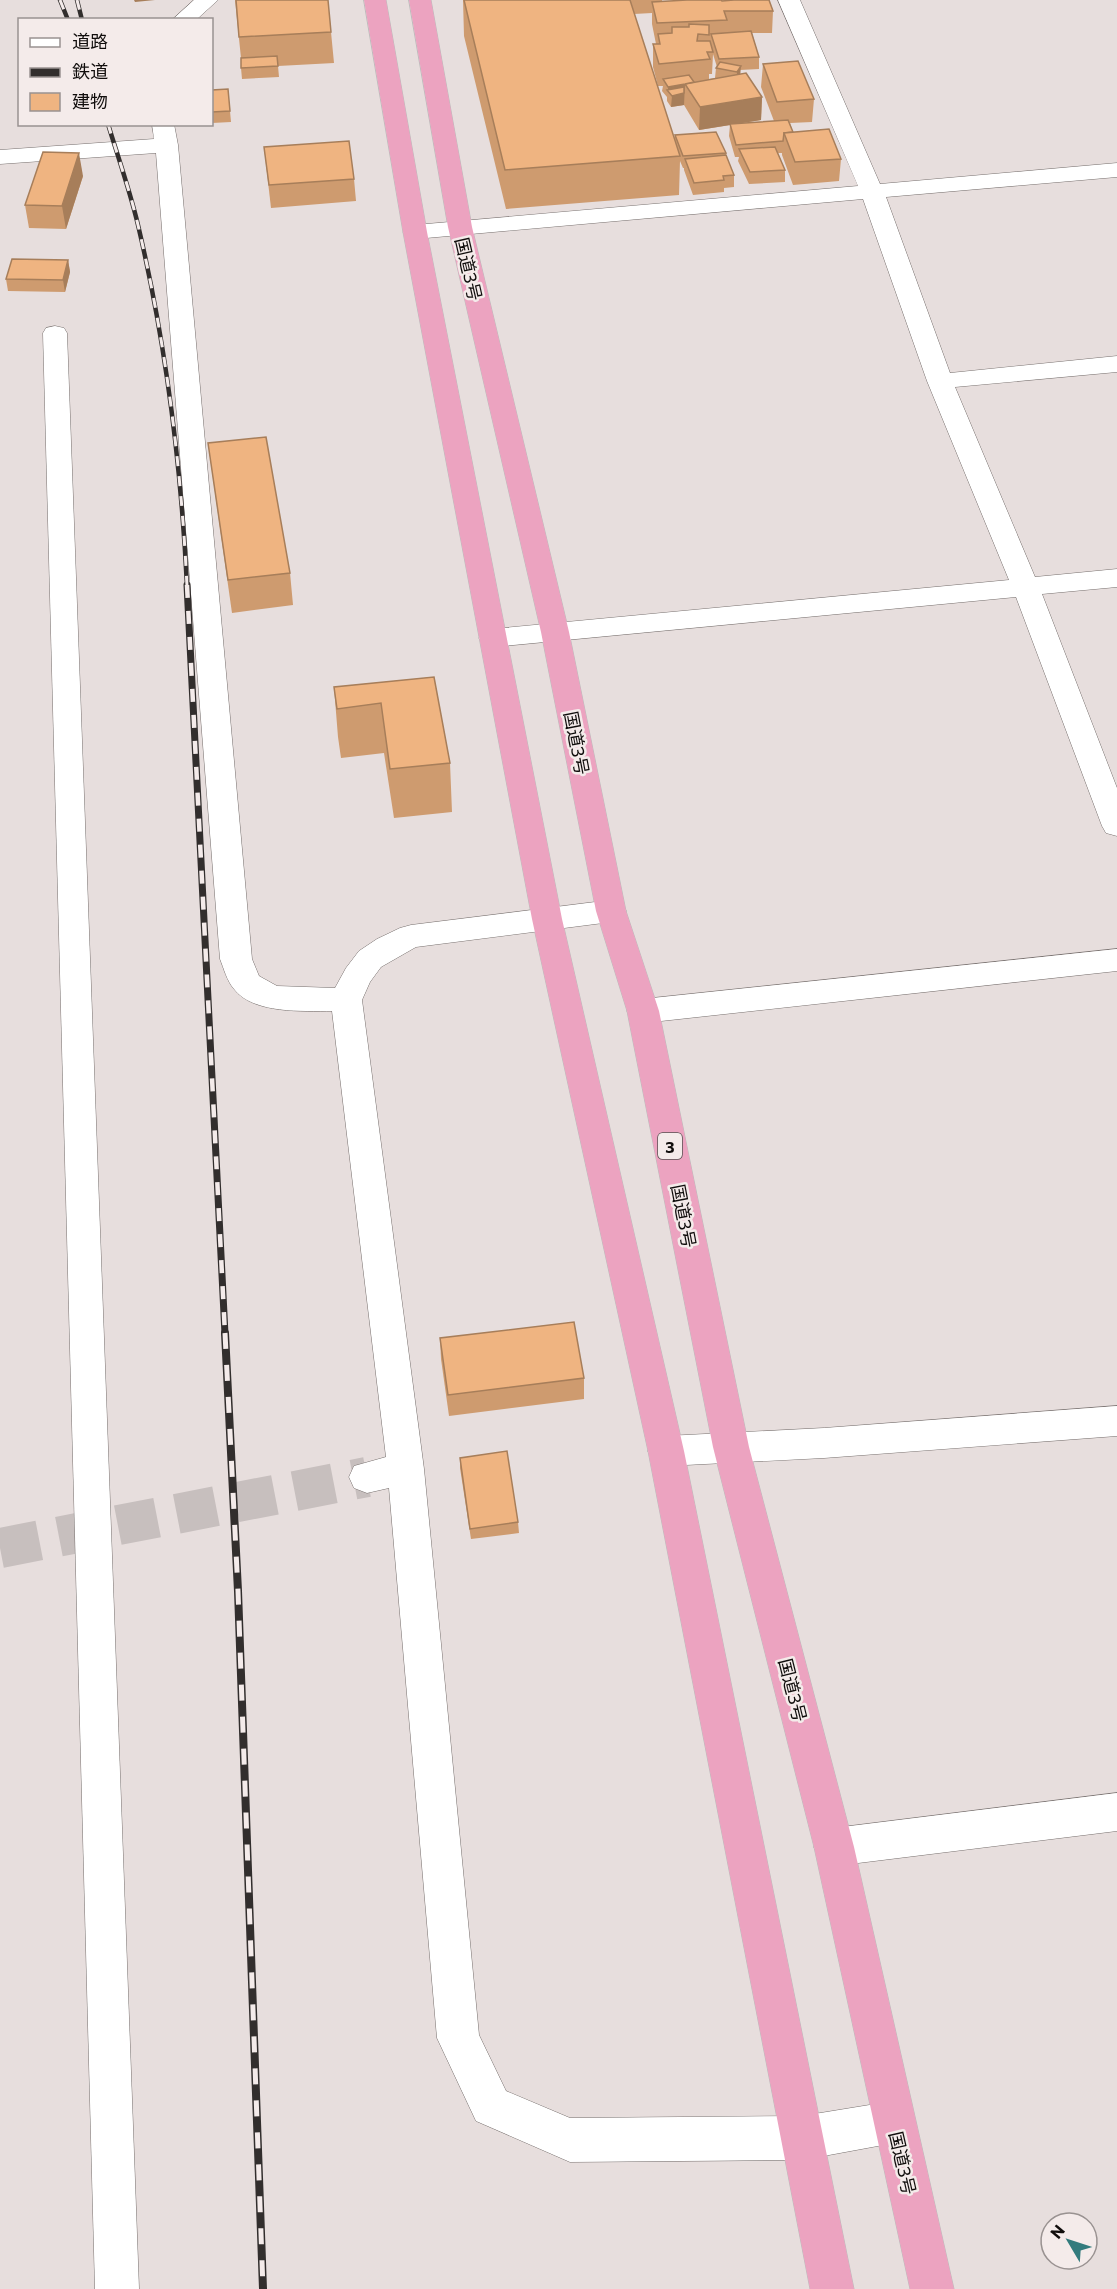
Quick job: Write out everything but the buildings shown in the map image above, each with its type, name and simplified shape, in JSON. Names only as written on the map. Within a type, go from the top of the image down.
[{"type":"highway","points":[[375,0],[415,232],[547,919],[666,1451],[832,2289]]},
{"type":"highway","name":"国道3号","points":[[420,0],[460,227],[555,632],[611,911],[643,1011],[731,1447],[834,1847],[932,2289]]},
{"type":"street","points":[[184,18],[207,0]]},
{"type":"street","points":[[789,0],[872,192],[940,381],[1025,585],[1117,826]]},
{"type":"street","points":[[0,157],[165,135],[236,959],[246,983],[272,998],[346,1000]]},
{"type":"street","points":[[415,232],[1117,170]]},
{"type":"street","points":[[55,333],[117,2289]]},
{"type":"street","points":[[940,381],[1117,364]]},
{"type":"street","points":[[494,638],[1025,585],[1117,578]]},
{"type":"street","points":[[611,911],[411,936],[383,948],[365,962],[354,979],[346,1000],[406,1468],[458,2038],[491,2106],[570,2140],[802,2138],[894,2122]]},
{"type":"street","points":[[643,1011],[1117,960]]},
{"type":"street","points":[[666,1451],[824,1443],[1117,1420]]},
{"type":"street","points":[[367,1477],[406,1468]]},
{"type":"street","points":[[834,1847],[1117,1812]]},
{"type":"tunnel","points":[[0,1548],[367,1477]]},
{"type":"railway","points":[[60,0],[67,18]]},
{"type":"railway","points":[[77,0],[82,18]]},
{"type":"railway","points":[[109,126],[135,212],[157,314],[171,404],[181,495],[187,586]]},
{"type":"railway","points":[[187,585],[225,1334]]},
{"type":"railway","points":[[225,1333],[238,1591],[263,2289]]}]
